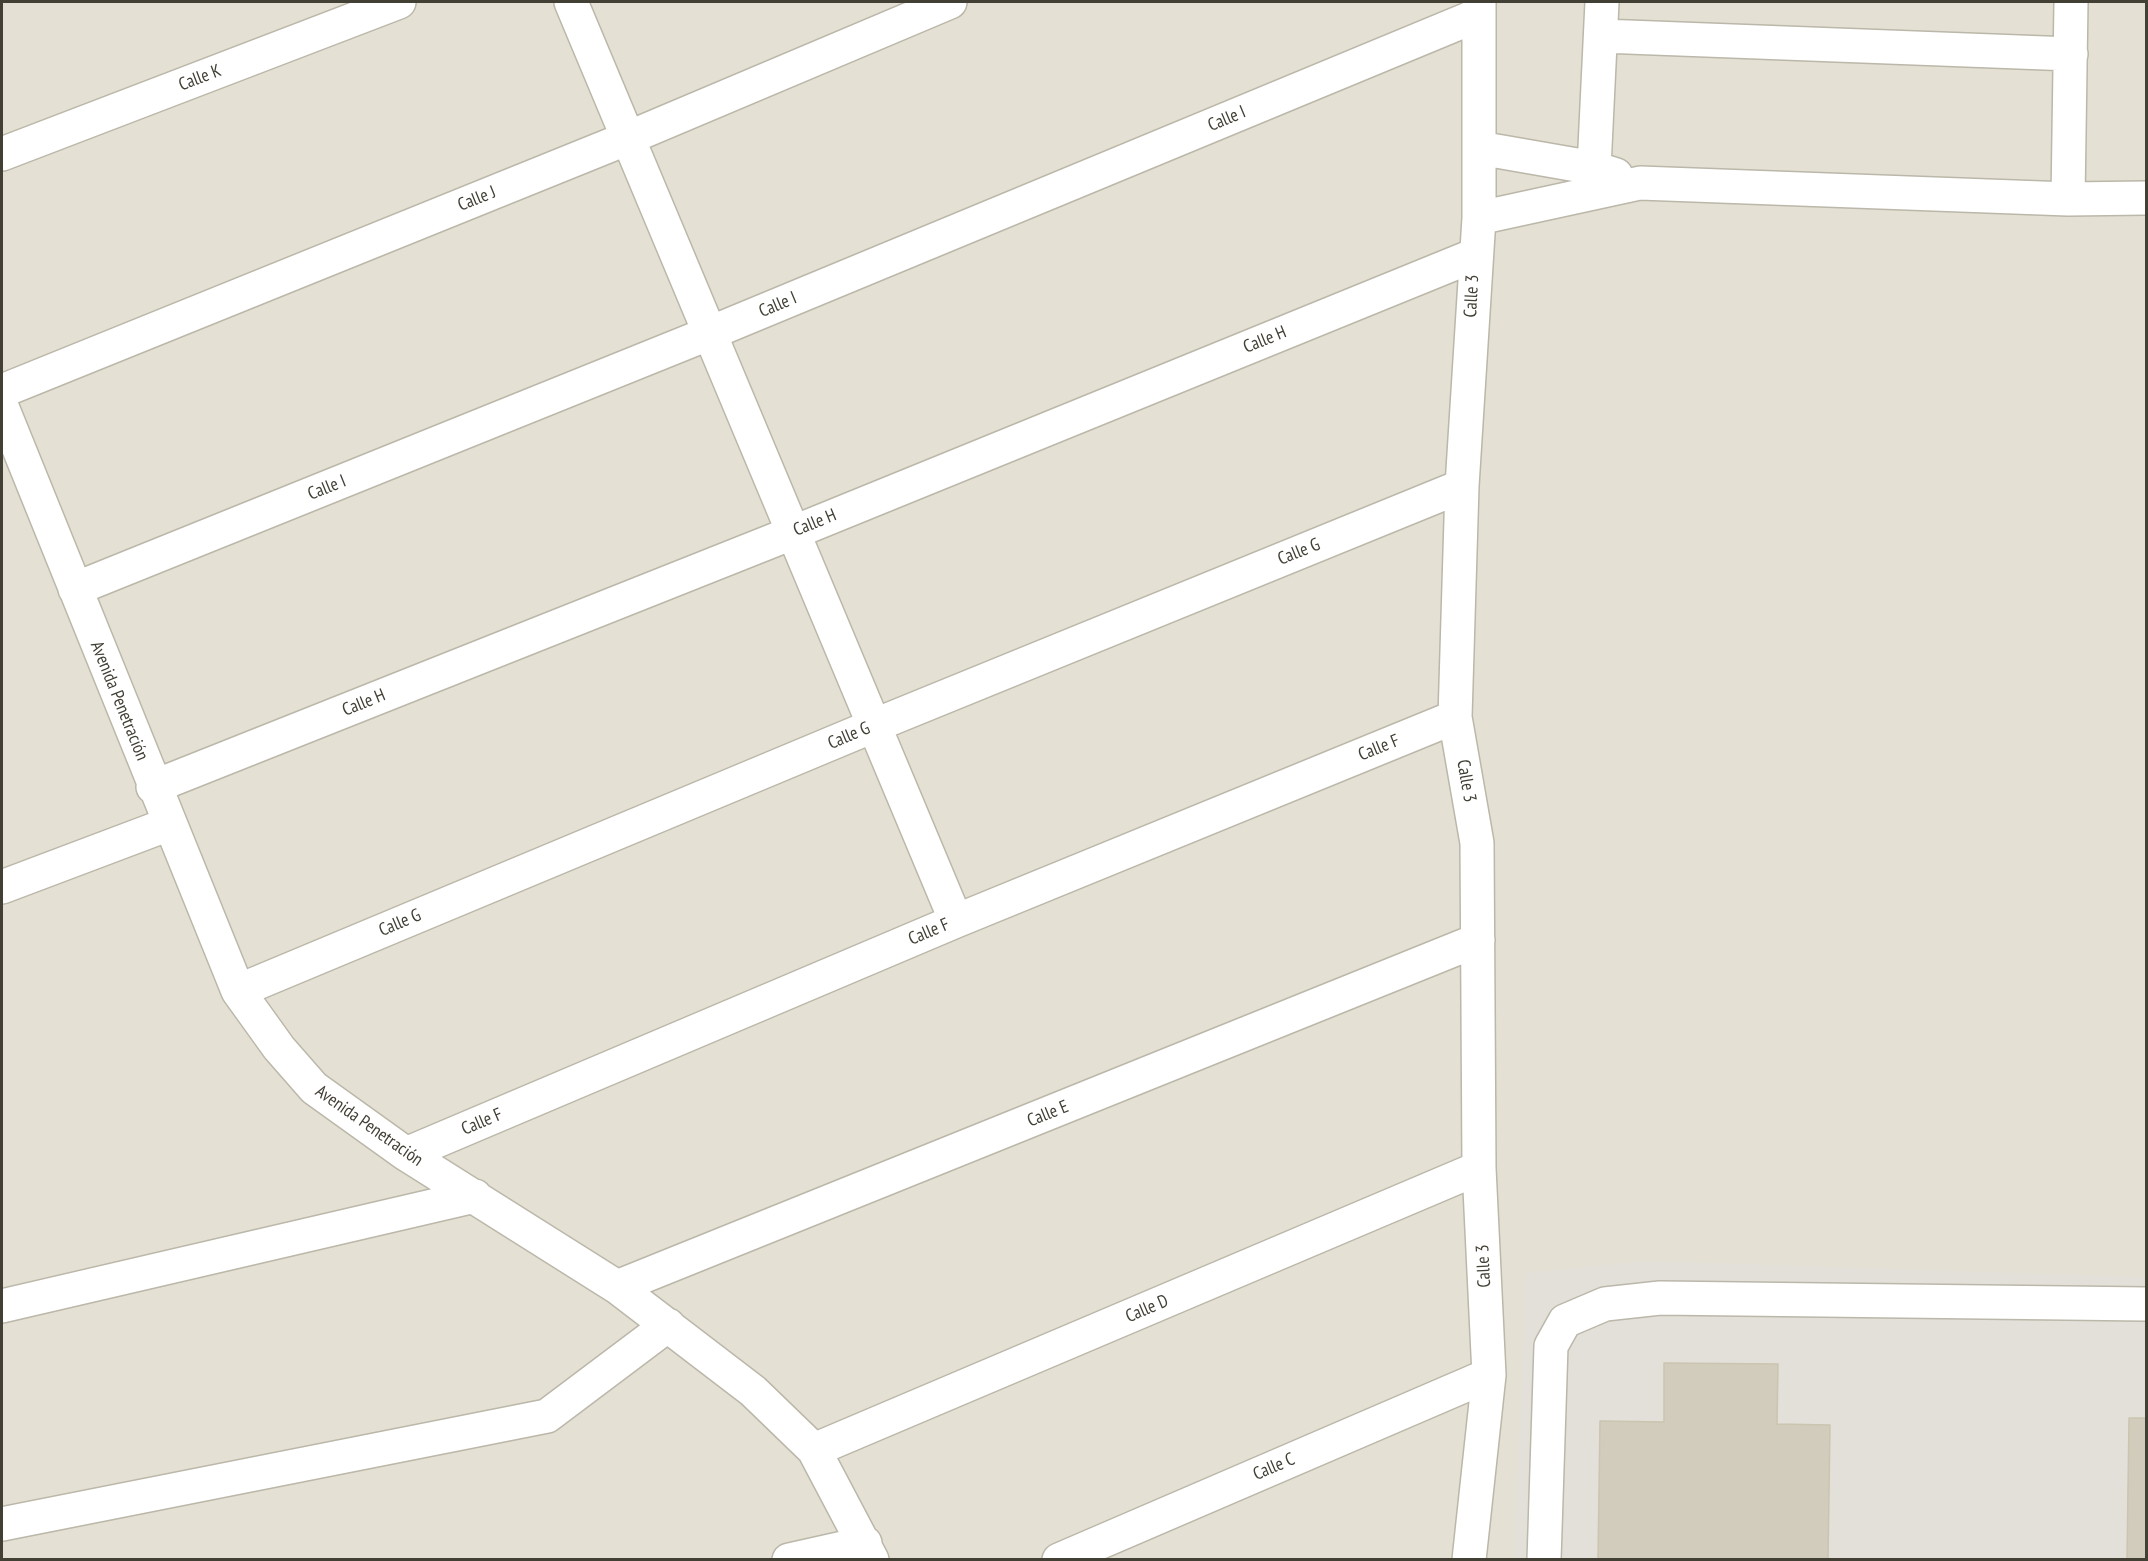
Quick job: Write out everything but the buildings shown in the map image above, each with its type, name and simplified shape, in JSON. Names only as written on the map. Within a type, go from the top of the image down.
[{"type":"street","name":"Calle K","points":[[2,154],[399,2]]},
{"type":"street","points":[[571,2],[956,921]]},
{"type":"street","name":"Calle J","points":[[2,390],[628,138],[950,2]]},
{"type":"street","points":[[1594,168],[1602,2]]},
{"type":"street","points":[[2068,199],[2071,2]]},
{"type":"street","name":"Calle 3","points":[[1469,1560],[1489,1375],[1479,1168],[1477,843],[1455,717],[1462,486],[1479,218],[1479,8]]},
{"type":"street","name":"Calle I","points":[[75,589],[710,333],[1479,8]]},
{"type":"street","points":[[1602,36],[2070,54]]},
{"type":"street","points":[[1479,148],[1594,168],[1640,183]]},
{"type":"street","points":[[1479,218],[1640,183],[2068,199],[2146,198]]},
{"type":"street","name":"Calle H","points":[[153,787],[792,533],[1475,255]]},
{"type":"street","name":"Avenida Penetración","points":[[2,407],[15,482],[75,589],[153,787],[238,991],[279,1048],[314,1088],[406,1154],[617,1287],[753,1391],[814,1450],[869,1551]]},
{"type":"street","name":"Calle G","points":[[238,991],[873,726],[1462,486]]},
{"type":"street","name":"Calle F","points":[[406,1154],[956,921],[1455,717]]},
{"type":"street","points":[[2,887],[169,824]]},
{"type":"street","name":"Calle E","points":[[617,1287],[1478,940]]},
{"type":"street","name":"Calle D","points":[[814,1450],[1479,1168]]},
{"type":"street","points":[[2,1306],[475,1196]]},
{"type":"street","points":[[1545,1560],[1551,1346],[1565,1321],[1605,1304],[1660,1298],[2146,1304]]},
{"type":"street","points":[[2,1524],[547,1416],[668,1325]]},
{"type":"street","name":"Calle C","points":[[1059,1560],[1489,1375]]},
{"type":"street","points":[[789,1560],[869,1551]]},
{"type":"shaded area","points":[[2,2],[2146,2],[2146,1559],[2,1560]]},
{"type":"shaded area","points":[[1644,1261],[2146,1277],[2146,1559],[1514,1560],[1526,1273]]}]
